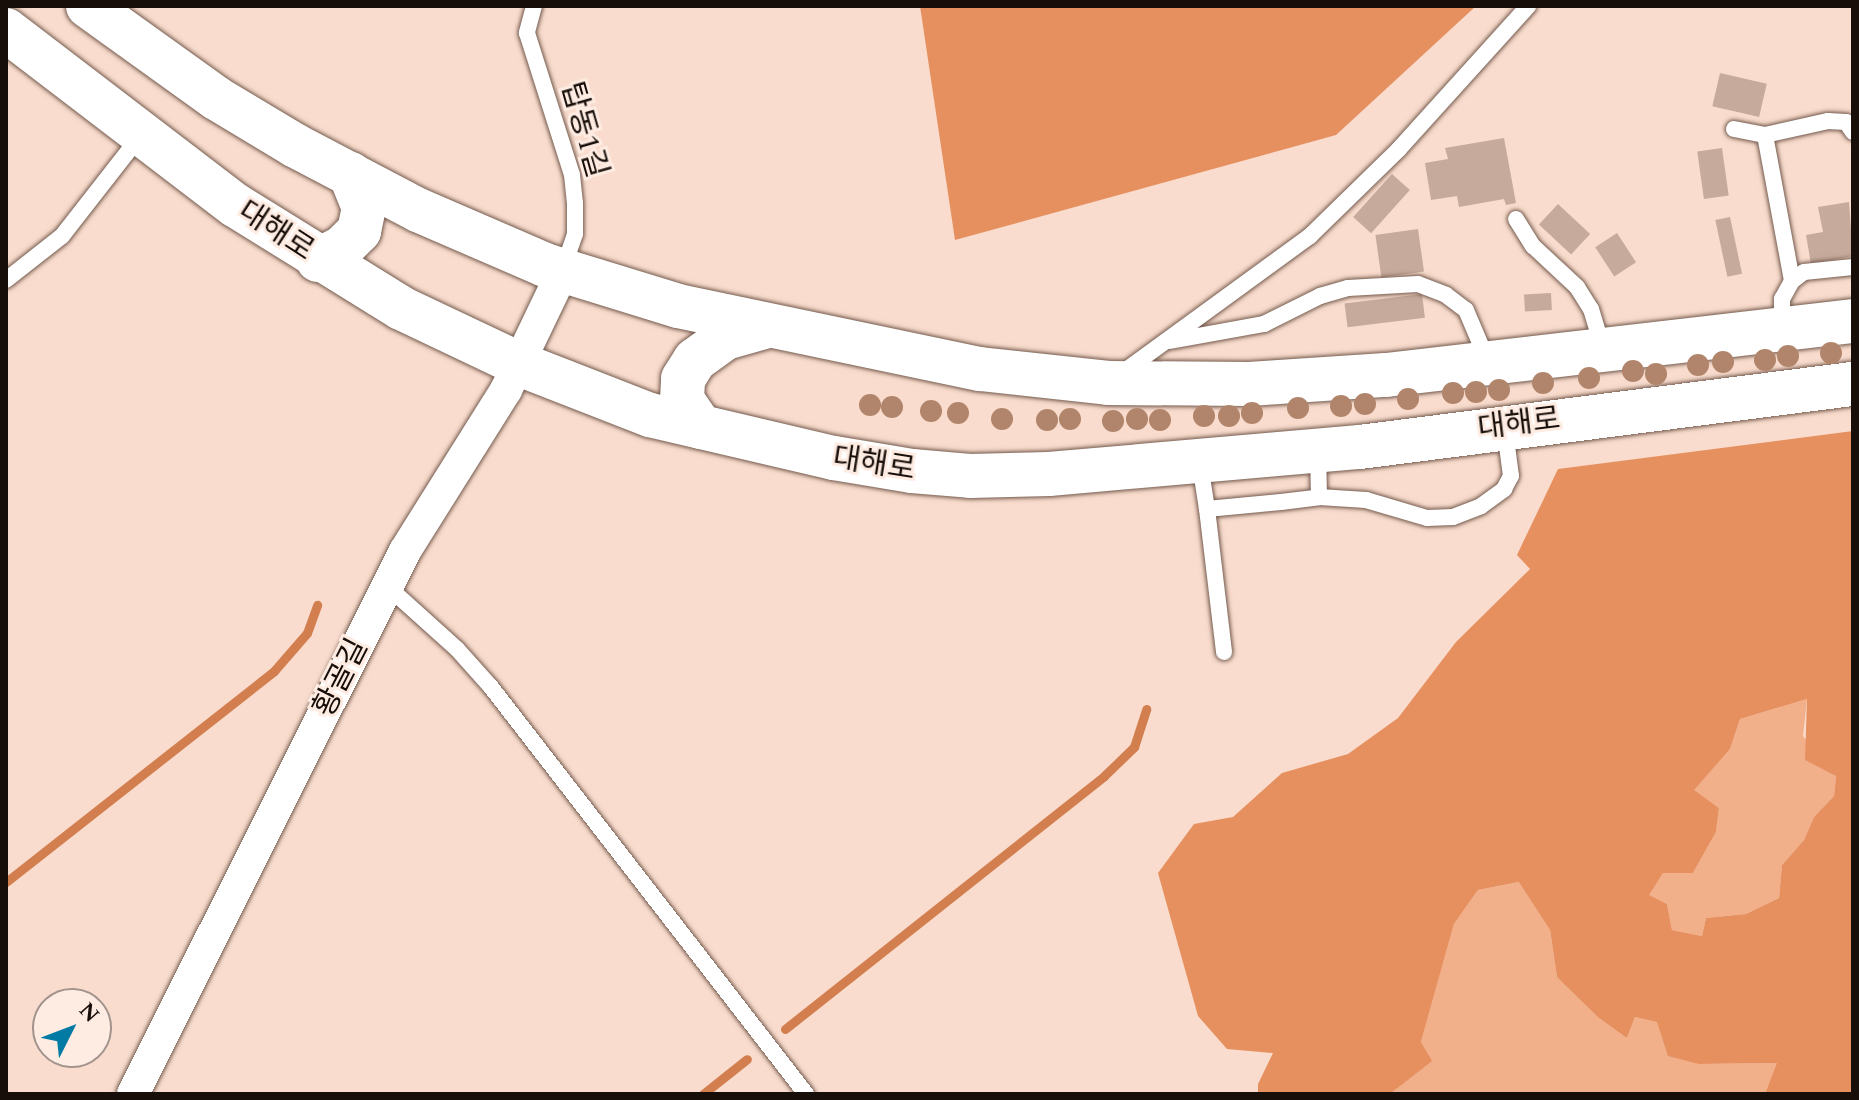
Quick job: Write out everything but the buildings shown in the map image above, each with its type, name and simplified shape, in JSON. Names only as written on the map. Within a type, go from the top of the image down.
[{"type":"highway","points":[[88,6],[216,98],[350,174],[418,210],[563,271],[678,306],[980,369],[1108,383],[1249,384],[1386,375],[1853,321]]},
{"type":"highway","name":"대해로","points":[[6,30],[235,205],[318,260],[401,308],[519,364],[650,415],[834,458],[912,471],[970,476],[1049,474],[1318,450],[1853,384]]},
{"type":"highway","points":[[6,39],[66,77]]},
{"type":"highway","points":[[318,260],[343,247],[359,231],[364,208],[350,174]]},
{"type":"highway","points":[[701,427],[682,400],[683,379],[695,360],[725,338],[768,326]]},
{"type":"street","name":"황골길","points":[[133,1094],[387,586],[519,364],[563,271]]},
{"type":"lane","name":"탑동1길","points":[[534,6],[527,33],[572,175],[575,234],[563,271]]},
{"type":"lane","points":[[1108,383],[1310,236],[1399,149],[1528,6]]},
{"type":"lane","points":[[1734,129],[1765,135],[1828,121],[1846,122],[1853,132]]},
{"type":"lane","points":[[6,280],[62,236],[140,135]]},
{"type":"lane","points":[[1765,135],[1792,281]]},
{"type":"lane","points":[[1516,219],[1533,246],[1577,287],[1591,309],[1603,350]]},
{"type":"lane","points":[[1783,329],[1782,299],[1792,281],[1804,272],[1853,267]]},
{"type":"lane","points":[[1169,341],[1264,324],[1320,296],[1348,288],[1418,284],[1446,295],[1466,310],[1489,363]]},
{"type":"lane","points":[[1207,509],[1319,497],[1366,500],[1427,518],[1453,517],[1481,506],[1504,489],[1511,476],[1504,426]]},
{"type":"lane","points":[[1318,450],[1319,497]]},
{"type":"lane","points":[[1199,459],[1224,652]]},
{"type":"lane","points":[[387,586],[457,649],[491,687],[806,1094]]},
{"type":"shaded area","points":[[920,6],[1476,6],[1336,135],[955,240]]},
{"type":"shaded area","points":[[1853,431],[1853,1094],[1765,1094],[1777,1063],[1699,1064],[1668,1056],[1657,1022],[1635,1017],[1627,1038],[1598,1017],[1557,977],[1550,930],[1519,882],[1478,890],[1454,924],[1421,1042],[1432,1061],[1390,1094],[1258,1094],[1258,1084],[1273,1053],[1227,1049],[1198,1016],[1158,873],[1194,824],[1233,817],[1282,773],[1348,754],[1398,718],[1456,642],[1530,569],[1517,555],[1558,469]],"holes":[[[1807,699],[1805,760],[1836,776],[1834,796],[1814,817],[1804,840],[1782,865],[1779,898],[1746,914],[1706,918],[1702,936],[1672,930],[1667,904],[1649,895],[1663,873],[1693,873],[1716,832],[1719,808],[1694,790],[1730,749],[1740,719]]]},
{"type":"shaded area","points":[[1807,699],[1803,736],[1836,776],[1834,796],[1814,817],[1804,840],[1782,865],[1779,898],[1746,914],[1706,918],[1702,936],[1672,930],[1667,904],[1648,895],[1663,873],[1693,873],[1716,832],[1719,808],[1693,790],[1730,749],[1740,719]]},
{"type":"shaded area","points":[[1520,882],[1550,930],[1557,977],[1627,1038],[1635,1017],[1658,1022],[1699,1064],[1778,1063],[1765,1094],[1390,1094],[1431,1061],[1421,1042],[1454,924],[1478,890]]},
{"type":"waterway","points":[[6,882],[274,671],[307,633],[317,605]]},
{"type":"waterway","points":[[785,1029],[1104,776],[1134,747],[1146,709]]},
{"type":"waterway","points":[[703,1094],[747,1059]]}]
